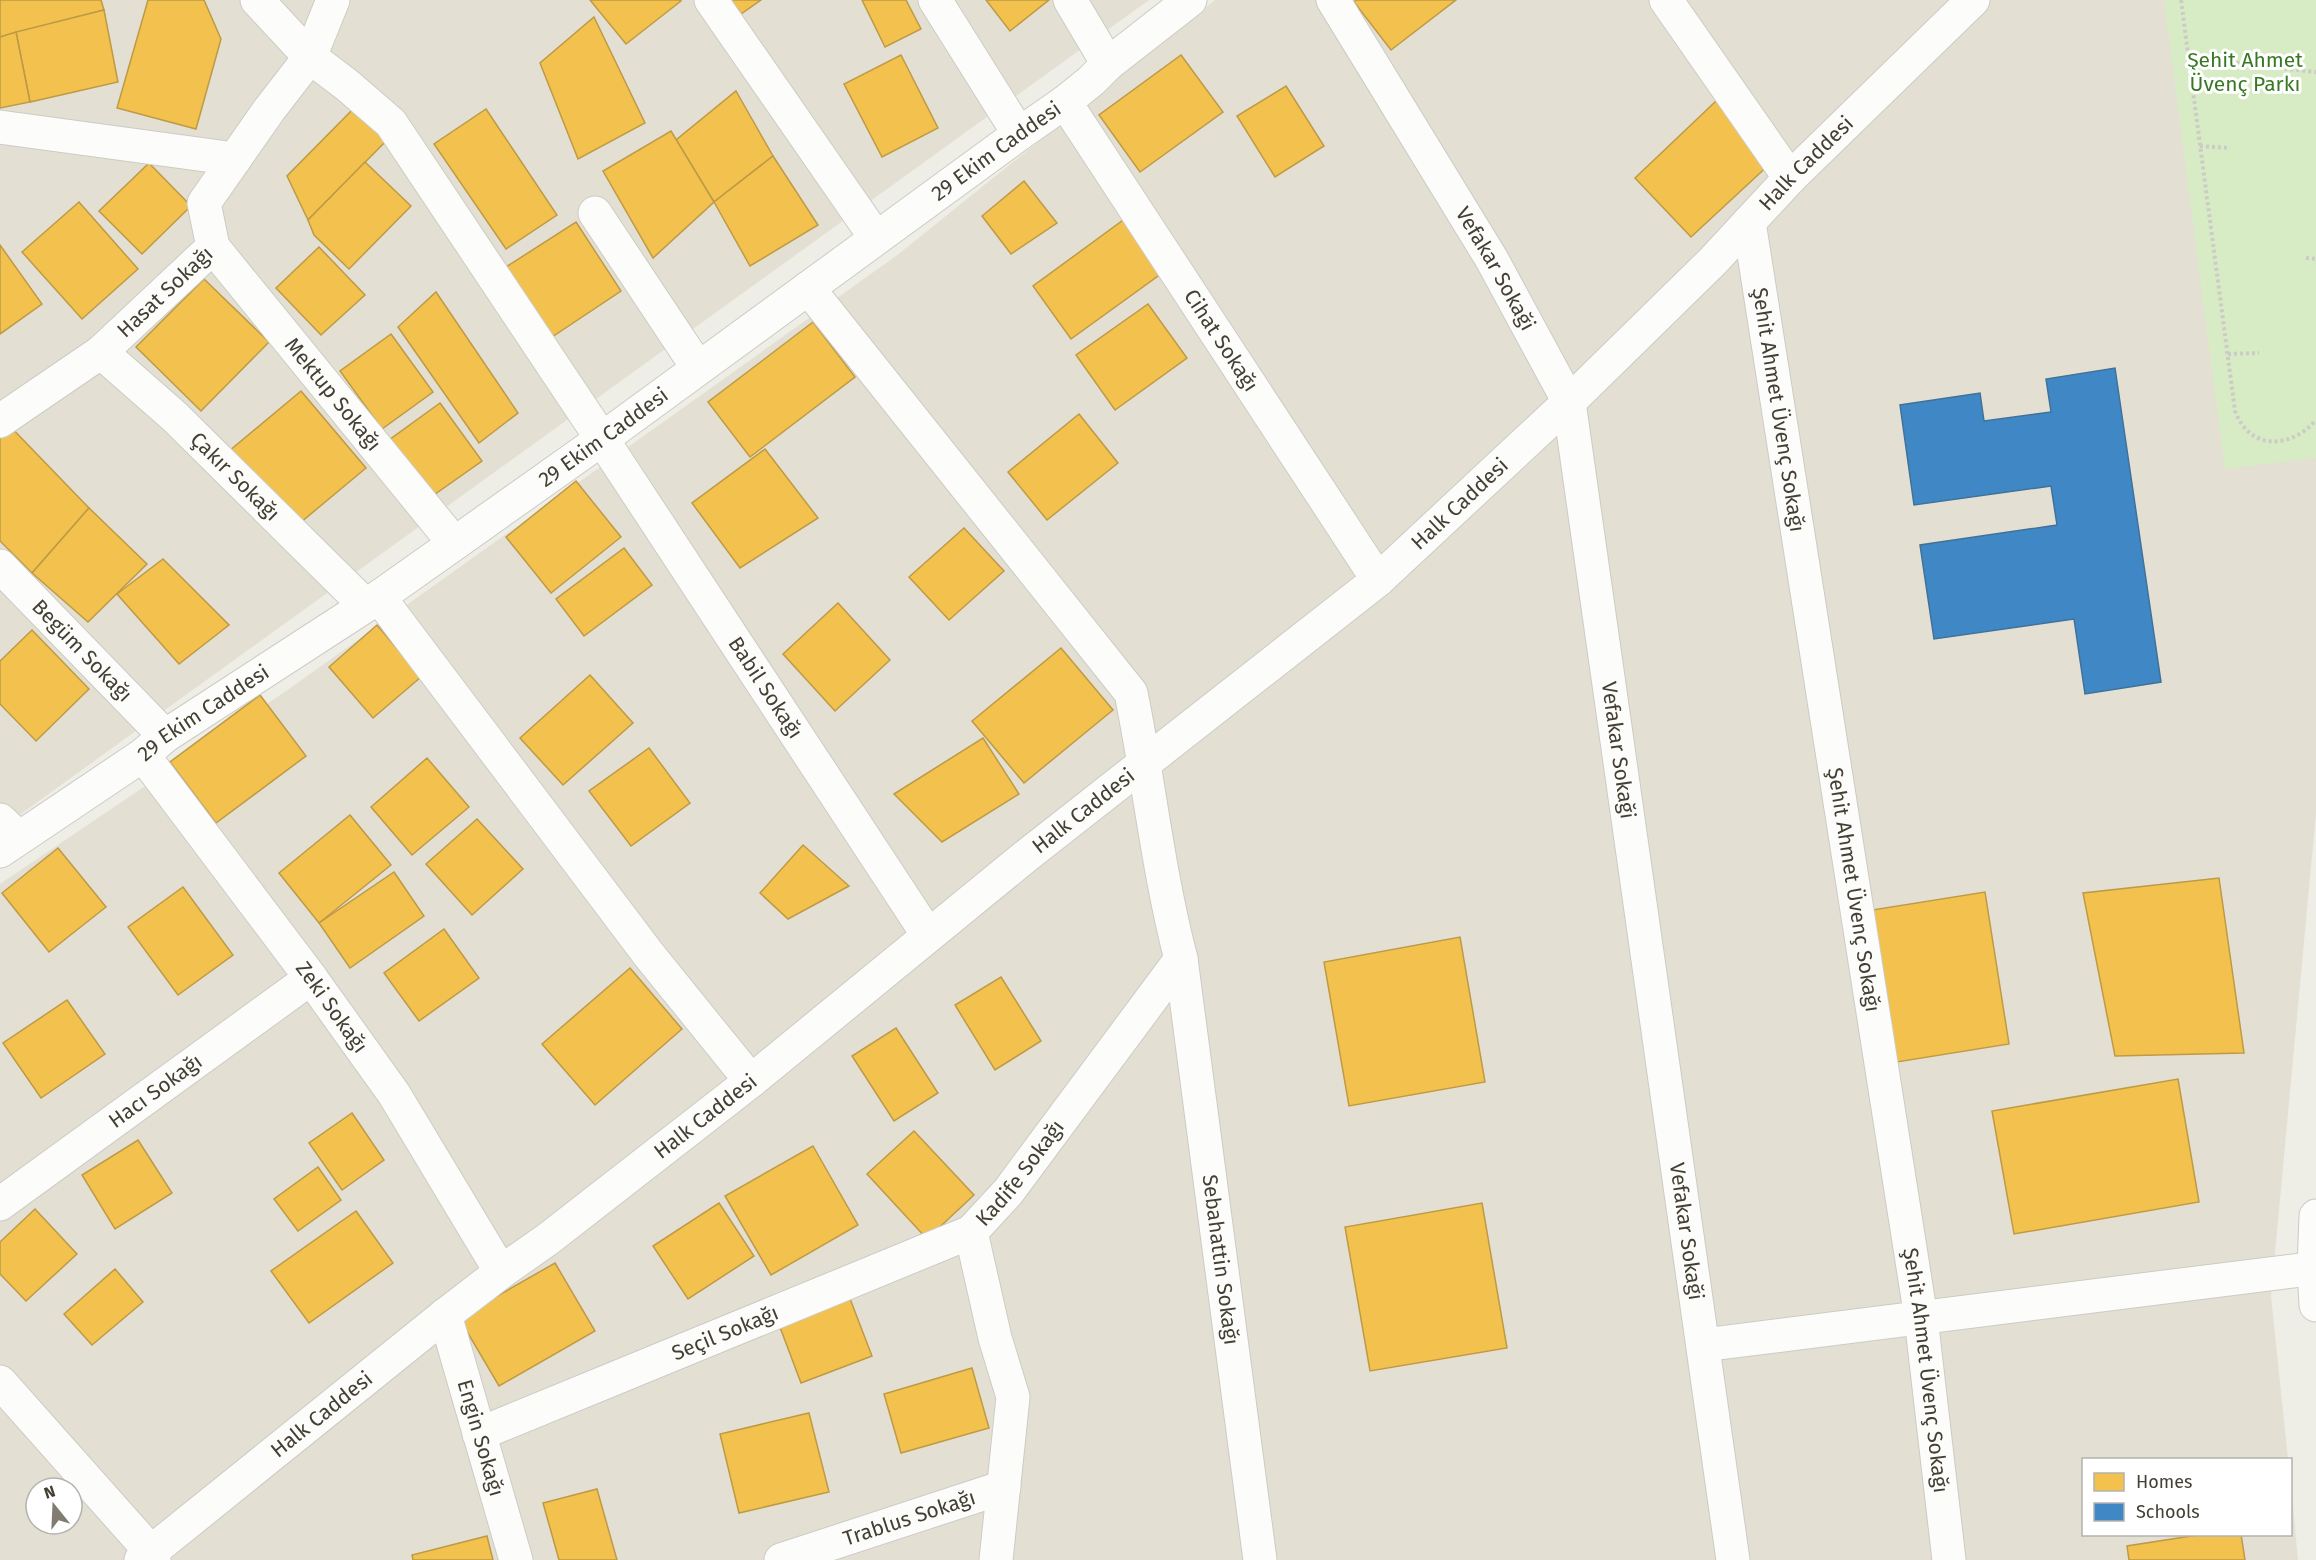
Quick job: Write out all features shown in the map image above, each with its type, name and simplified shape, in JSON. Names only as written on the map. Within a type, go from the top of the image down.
[{"type":"street","name":"Babil Sokağı","points":[[257,0],[310,57],[347,84],[391,123],[928,935]]},
{"type":"street","name":"Hasat Sokağı","points":[[0,421],[101,352],[213,247],[204,203],[269,110],[310,57],[333,0]]},
{"type":"street","points":[[711,0],[876,238]]},
{"type":"street","points":[[935,0],[1019,134]]},
{"type":"street","points":[[1070,0],[1108,64]]},
{"type":"street","name":"29 Ekim Caddesi","points":[[6,836],[154,745],[372,601],[602,439],[1065,102],[1108,64],[1190,0]]},
{"type":"street","name":"Vefakar Sokaği","points":[[1334,0],[1491,258],[1569,402],[1733,1560]]},
{"type":"street","points":[[1666,0],[1790,178]]},
{"type":"street","name":"Halk Caddesi","points":[[149,1558],[445,1315],[548,1239],[751,1081],[1145,761],[1378,580],[1569,402],[1705,270],[1790,178],[1973,0]]},
{"type":"street","name":"Cihat Sokağı","points":[[1065,102],[1378,580]]},
{"type":"street","points":[[0,127],[235,159]]},
{"type":"street","points":[[595,213],[698,368]]},
{"type":"street","name":"Şehit Ahmet Üvenç Sokağı","points":[[1749,222],[1921,1318],[1949,1560]]},
{"type":"street","name":"Mektup Sokağı","points":[[213,247],[454,543]]},
{"type":"street","name":"Sebahattin Sokağı","points":[[808,288],[1131,693],[1145,761],[1167,907],[1180,959],[1260,1560]]},
{"type":"street","name":"Çakır Sokağı","points":[[101,352],[175,417],[372,601],[649,955],[751,1081]]},
{"type":"street","name":"Begüm Sokağı","points":[[0,566],[154,745]]},
{"type":"street","name":"Zeki Sokağı","points":[[154,745],[311,978],[394,1094],[501,1272]]},
{"type":"street","name":"Kadife Sokağı","points":[[996,1560],[1013,1397],[995,1338],[971,1232],[1008,1192],[1180,959]]},
{"type":"street","name":"Hacı Sokağı","points":[[0,1204],[311,978]]},
{"type":"street","points":[[2316,1216],[2316,1305]]},
{"type":"street","name":"Seçil Sokağı","points":[[479,1434],[971,1232]]},
{"type":"street","points":[[1703,1345],[2315,1268]]},
{"type":"street","name":"Engin Sokağı","points":[[445,1315],[516,1560]]},
{"type":"street","points":[[0,1382],[149,1558]]},
{"type":"street","name":"Trablus Sokağı","points":[[781,1560],[1004,1487]]},
{"type":"path","points":[[2181,0],[2235,411],[2240,422],[2249,432],[2265,441],[2278,442],[2298,436],[2316,420]]},
{"type":"path","points":[[2188,58],[2316,72]]},
{"type":"path","points":[[2200,146],[2230,148]]},
{"type":"path","points":[[2306,258],[2316,259]]},
{"type":"path","points":[[2228,354],[2259,353]]},
{"type":"shaded area","points":[[0,0],[1149,0],[0,829]]},
{"type":"shaded area","points":[[1215,0],[2167,0],[2316,457],[2316,813],[2271,1296],[2288,1458],[2082,1458],[2082,1536],[2292,1536],[2292,1497],[2298,1560],[0,1560],[0,884],[289,689],[896,256]]},
{"type":"green space","name":"Şehit Ahmet Üvenç Parkı","points":[[2164,0],[2316,0],[2316,458],[2225,469]]},
{"type":"building: Homes","points":[[0,0],[101,0],[104,10],[0,37]]},
{"type":"building: Homes","points":[[148,0],[204,0],[221,39],[196,129],[117,108]]},
{"type":"building: Homes","points":[[590,0],[679,0],[681,1],[626,44]]},
{"type":"building: Homes","points":[[731,0],[761,0],[741,14]]},
{"type":"building: Homes","points":[[862,0],[906,0],[921,29],[885,47]]},
{"type":"building: Homes","points":[[986,0],[1049,0],[1010,31]]},
{"type":"building: Homes","points":[[1356,0],[1456,0],[1391,50],[1354,2]]},
{"type":"building: Homes","points":[[104,10],[118,82],[30,102],[16,32]]},
{"type":"building: Homes","points":[[594,17],[645,123],[578,159],[540,63]]},
{"type":"building: Homes","points":[[16,32],[30,102],[0,108],[0,37]]},
{"type":"building: Homes","points":[[901,55],[938,128],[882,157],[844,84]]},
{"type":"building: Homes","points":[[1181,55],[1223,112],[1140,172],[1099,115]]},
{"type":"building: Homes","points":[[1286,86],[1324,146],[1275,177],[1237,116]]},
{"type":"building: Homes","points":[[736,91],[773,156],[714,202],[676,140]]},
{"type":"building: Homes","points":[[1716,101],[1773,161],[1691,237],[1635,178]]},
{"type":"building: Homes","points":[[355,107],[388,139],[308,220],[287,176]]},
{"type":"building: Homes","points":[[486,109],[557,215],[506,249],[434,144]]},
{"type":"building: Homes","points":[[671,131],[714,202],[653,258],[603,171]]},
{"type":"building: Homes","points":[[773,156],[818,225],[750,266],[714,202]]},
{"type":"building: Homes","points":[[365,162],[411,206],[349,269],[314,235],[308,220]]},
{"type":"building: Homes","points":[[149,163],[191,206],[142,254],[99,211]]},
{"type":"building: Homes","points":[[1024,181],[1057,223],[1011,254],[982,216]]},
{"type":"building: Homes","points":[[79,202],[138,269],[82,319],[22,252]]},
{"type":"building: Homes","points":[[1130,215],[1169,268],[1071,339],[1033,286]]},
{"type":"building: Homes","points":[[576,222],[621,291],[552,337],[506,267]]},
{"type":"building: Homes","points":[[0,245],[42,304],[0,334]]},
{"type":"building: Homes","points":[[319,247],[365,295],[321,335],[276,288]]},
{"type":"building: Homes","points":[[204,279],[269,342],[201,411],[136,347]]},
{"type":"building: Homes","points":[[436,292],[518,413],[479,443],[398,327]]},
{"type":"building: Homes","points":[[1148,304],[1187,358],[1115,410],[1076,355]]},
{"type":"building: Homes","points":[[813,322],[855,377],[750,457],[708,402]]},
{"type":"building: Homes","points":[[391,334],[433,392],[382,429],[340,371]]},
{"type":"building: Homes","points":[[301,391],[366,468],[294,528],[229,451]]},
{"type":"building: Homes","points":[[440,403],[482,461],[431,497],[389,440]]},
{"type":"building: Homes","points":[[1079,414],[1118,463],[1047,520],[1008,472]]},
{"type":"building: Homes","points":[[3,419],[89,508],[32,573],[0,541],[0,422]]},
{"type":"building: Homes","points":[[765,449],[818,518],[740,568],[692,503]]},
{"type":"building: Homes","points":[[576,481],[621,537],[551,593],[506,537]]},
{"type":"building: Homes","points":[[89,508],[147,564],[88,622],[32,573]]},
{"type":"building: Homes","points":[[964,528],[1004,571],[949,620],[909,577]]},
{"type":"building: Homes","points":[[624,548],[652,585],[584,636],[556,599]]},
{"type":"building: Homes","points":[[163,559],[229,625],[179,664],[117,594]]},
{"type":"building: Homes","points":[[838,603],[890,660],[835,711],[783,654]]},
{"type":"building: Homes","points":[[377,625],[421,677],[373,718],[329,667]]},
{"type":"building: Homes","points":[[32,630],[89,689],[36,741],[0,704],[0,661]]},
{"type":"building: Homes","points":[[1061,648],[1113,710],[1024,783],[972,721]]},
{"type":"building: Homes","points":[[590,675],[633,723],[563,785],[520,738]]},
{"type":"building: Homes","points":[[260,695],[306,756],[216,823],[170,762]]},
{"type":"building: Homes","points":[[983,738],[1019,794],[942,842],[894,794]]},
{"type":"building: Homes","points":[[649,748],[690,803],[631,846],[589,791]]},
{"type":"building: Homes","points":[[427,758],[469,807],[412,855],[371,807]]},
{"type":"building: Homes","points":[[350,815],[391,865],[319,923],[279,873]]},
{"type":"building: Homes","points":[[477,819],[523,869],[472,915],[426,864]]},
{"type":"building: Homes","points":[[803,845],[849,886],[788,919],[760,893]]},
{"type":"building: Homes","points":[[58,848],[106,907],[49,952],[2,893]]},
{"type":"building: Homes","points":[[394,872],[424,916],[350,968],[319,923]]},
{"type":"building: Homes","points":[[2219,878],[2244,1053],[2115,1056],[2083,893]]},
{"type":"building: Homes","points":[[183,887],[233,955],[178,995],[128,927]]},
{"type":"building: Homes","points":[[1985,892],[2009,1044],[1897,1062],[1872,910]]},
{"type":"building: Homes","points":[[444,929],[479,978],[419,1021],[384,973]]},
{"type":"building: Homes","points":[[1460,937],[1485,1082],[1349,1106],[1324,962]]},
{"type":"building: Homes","points":[[630,968],[682,1029],[595,1105],[542,1044]]},
{"type":"building: Homes","points":[[1001,977],[1041,1041],[995,1070],[955,1005]]},
{"type":"building: Homes","points":[[67,1000],[105,1054],[41,1098],[3,1043]]},
{"type":"building: Homes","points":[[896,1028],[938,1093],[894,1121],[852,1056]]},
{"type":"building: Homes","points":[[2178,1079],[2199,1202],[2014,1234],[1992,1111]]},
{"type":"building: Homes","points":[[352,1113],[384,1160],[342,1190],[309,1143]]},
{"type":"building: Homes","points":[[914,1131],[974,1195],[927,1239],[867,1174]]},
{"type":"building: Homes","points":[[138,1140],[172,1193],[115,1229],[82,1175]]},
{"type":"building: Homes","points":[[813,1146],[858,1225],[771,1275],[725,1196]]},
{"type":"building: Homes","points":[[318,1167],[341,1200],[298,1231],[274,1199]]},
{"type":"building: Homes","points":[[719,1203],[754,1256],[688,1299],[653,1246]]},
{"type":"building: Homes","points":[[1482,1203],[1507,1348],[1370,1371],[1345,1227]]},
{"type":"building: Homes","points":[[35,1209],[77,1254],[26,1301],[0,1274],[0,1242]]},
{"type":"building: Homes","points":[[356,1211],[393,1263],[309,1323],[271,1271]]},
{"type":"building: Homes","points":[[555,1263],[595,1331],[499,1386],[459,1318]]},
{"type":"building: Homes","points":[[115,1269],[143,1302],[92,1345],[64,1314]]},
{"type":"building: Homes","points":[[849,1296],[872,1356],[801,1383],[778,1322]]},
{"type":"building: Homes","points":[[972,1368],[989,1428],[901,1453],[884,1394]]},
{"type":"building: Homes","points":[[809,1413],[829,1492],[739,1513],[720,1434]]},
{"type":"building: Homes","points":[[597,1489],[617,1560],[559,1560],[543,1503]]},
{"type":"building: Homes","points":[[487,1536],[493,1560],[413,1560],[412,1555]]},
{"type":"building: Homes","points":[[2191,1536],[2241,1536],[2245,1560],[2129,1560],[2127,1546]]},
{"type":"building: Schools","points":[[2115,368],[2161,682],[2085,694],[2074,619],[1934,639],[1920,545],[2057,525],[2051,486],[1914,505],[1900,405],[1980,393],[1984,421],[2051,412],[2046,379]]}]
